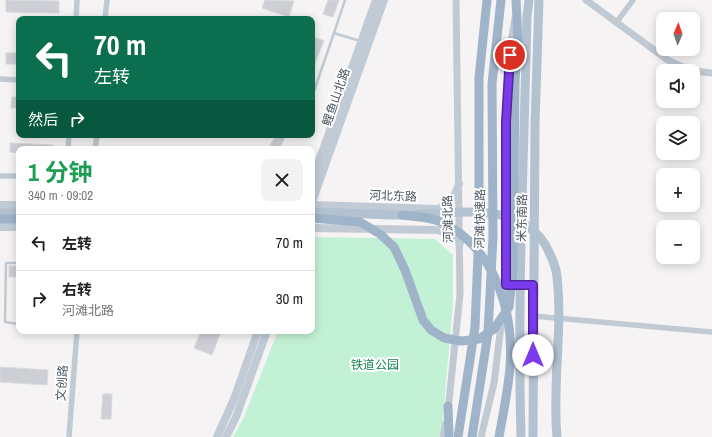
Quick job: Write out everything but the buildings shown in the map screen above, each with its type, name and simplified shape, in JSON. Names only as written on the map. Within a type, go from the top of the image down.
[{"type":"highway","name":"河滩快速路","points":[[458,437],[475,327],[479,231],[479,78],[487,0]]},
{"type":"highway","name":"河滩快速路","points":[[472,437],[488,333],[493,237],[492,84],[501,0]]},
{"type":"highway","points":[[315,218],[360,222],[380,234],[394,247],[405,270],[422,320],[431,330],[444,338],[461,341],[479,339],[494,329],[509,307],[513,269],[515,81],[518,39],[516,0]]},
{"type":"highway","points":[[403,211],[449,225],[469,241],[484,256],[494,277],[508,315],[510,334],[510,368],[499,437]]},
{"type":"highway","points":[[0,219],[16,219]]},
{"type":"highway","points":[[448,406],[449,437]]},
{"type":"main road","name":"鲤鱼山北路","points":[[315,195],[365,43],[376,0]]},
{"type":"main road","name":"鲤鱼山北路","points":[[315,173],[365,43],[384,0]]},
{"type":"main road","name":"米东南路","points":[[521,437],[521,285],[527,16],[529,0]]},
{"type":"main road","name":"米东南路","points":[[533,437],[535,124],[539,0]]},
{"type":"main road","name":"河北东路","points":[[315,204],[403,211],[438,209],[448,205],[459,184]]},
{"type":"main road","points":[[0,205],[16,205]]},
{"type":"main road","points":[[403,211],[407,217],[403,229]]},
{"type":"main road","points":[[315,212],[403,211],[496,214],[522,223],[541,239],[553,259],[557,276],[559,341],[556,417],[557,437]]},
{"type":"main road","points":[[0,213],[16,212]]},
{"type":"main road","points":[[0,226],[16,227]]},
{"type":"main road","points":[[315,228],[438,230],[449,234],[460,243]]},
{"type":"main road","points":[[217,437],[234,399],[257,334]]},
{"type":"main road","points":[[226,437],[236,417],[266,334]]},
{"type":"street","points":[[76,16],[77,0]]},
{"type":"street","points":[[105,16],[106,0]]},
{"type":"street","name":"河滩北路","points":[[443,437],[448,406],[460,294],[456,0]]},
{"type":"street","points":[[586,0],[669,61],[676,64]]},
{"type":"street","points":[[616,23],[633,0]]},
{"type":"street","points":[[481,437],[494,383],[506,285],[506,122],[510,42],[516,12]]},
{"type":"street","points":[[700,72],[712,73]]},
{"type":"street","points":[[0,79],[16,80]]},
{"type":"street","points":[[0,176],[16,176]]},
{"type":"street","points":[[506,285],[533,285]]},
{"type":"street","points":[[533,316],[712,332]]},
{"type":"street","name":"文创路","points":[[69,437],[77,334]]},
{"type":"lane","points":[[315,88],[345,0]]},
{"type":"lane","points":[[334,33],[365,43]]},
{"type":"lane","points":[[16,263],[6,263],[5,322],[16,324]]},
{"type":"green space","name":"铁道公园","points":[[315,237],[435,239],[453,255],[453,303],[442,427],[439,437],[233,437],[244,417],[277,334],[315,334]]},
{"type":"route","points":[[510,55],[506,122],[506,285],[533,285],[533,355]]}]
